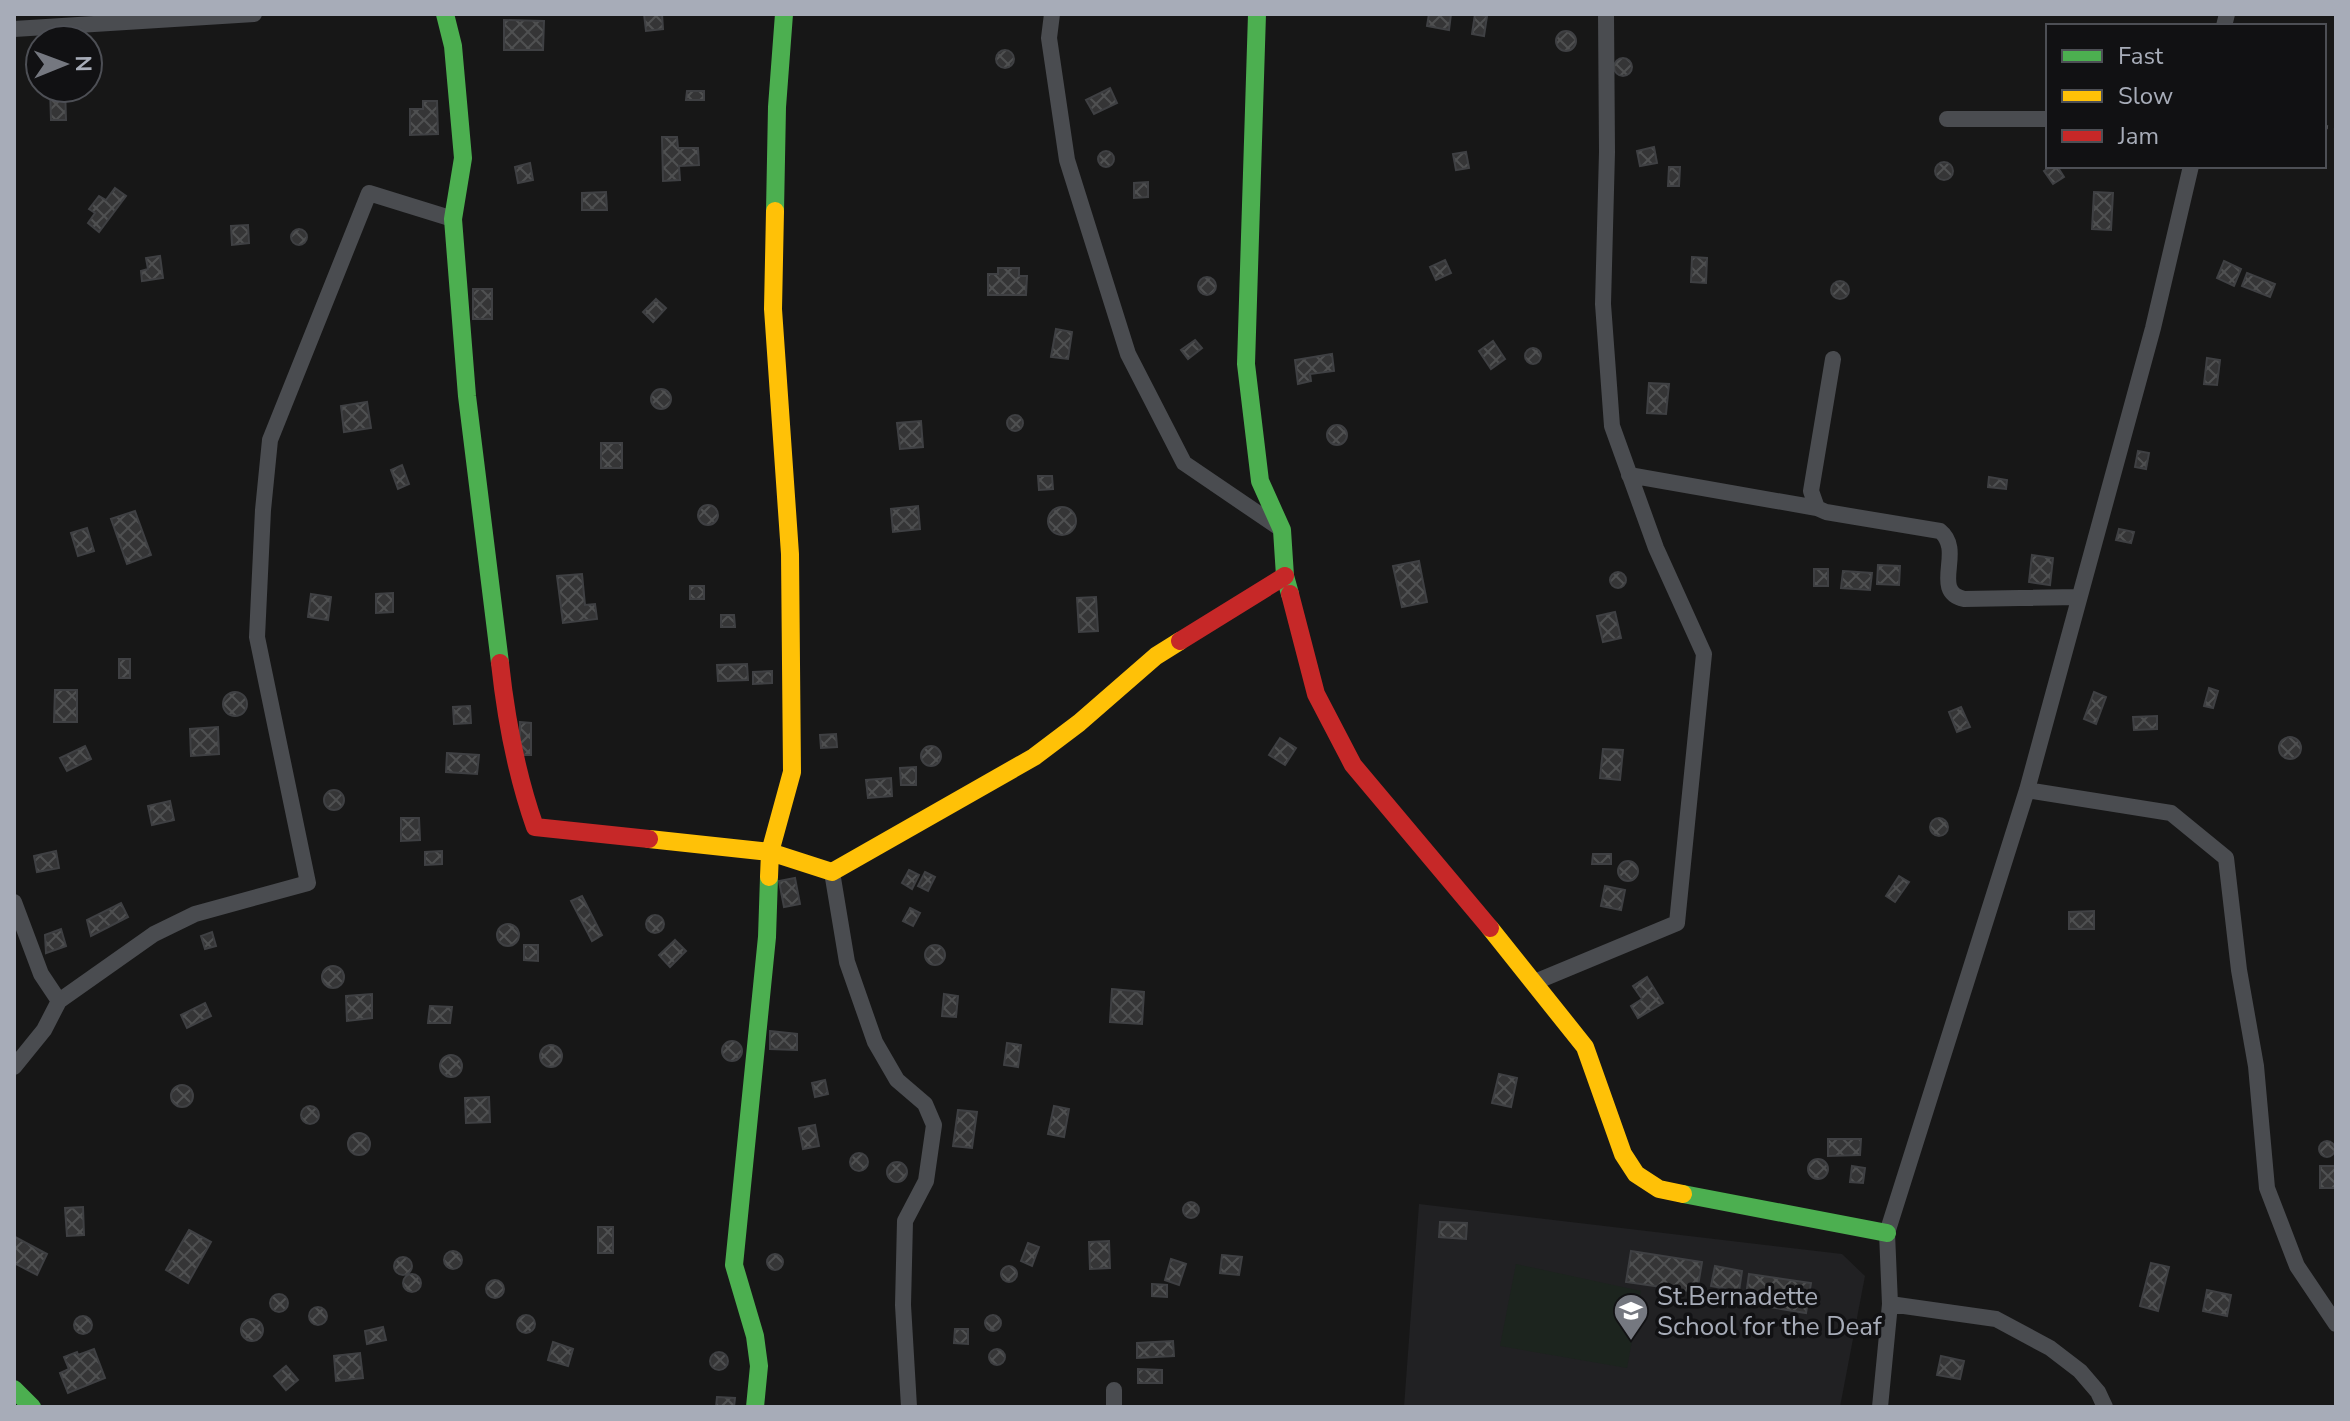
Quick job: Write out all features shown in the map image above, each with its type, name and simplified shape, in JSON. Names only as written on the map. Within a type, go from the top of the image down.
[{"type":"street","points":[[14,29],[254,14]]},
{"type":"street","points":[[445,14],[453,46],[463,158],[453,219],[467,396],[507,724],[524,796],[535,827],[770,852],[832,872],[1034,757],[1079,723],[1156,656],[1285,576]]},
{"type":"street","points":[[755,1407],[759,1366],[755,1336],[734,1265],[767,937],[770,852],[792,772],[790,554],[773,309],[777,107],[784,14]]},
{"type":"street","points":[[1052,14],[1049,38],[1067,160],[1128,354],[1184,463],[1282,530]]},
{"type":"street","points":[[1257,14],[1246,364],[1260,481],[1282,530],[1285,576],[1316,694],[1353,765],[1535,982],[1585,1047],[1623,1154],[1636,1174],[1659,1189],[1887,1233]]},
{"type":"street","points":[[1535,982],[1677,923],[1704,654],[1656,548],[1612,426],[1603,304],[1607,152],[1606,14]]},
{"type":"street","points":[[1947,119],[2046,119]]},
{"type":"street","points":[[1880,1407],[1890,1304],[1887,1233],[2027,790],[2153,328],[2191,168]]},
{"type":"street","points":[[14,1067],[44,1030],[59,1001],[154,934],[195,914],[308,883],[257,637],[270,440],[369,193],[453,219]]},
{"type":"street","points":[[1817,508],[1811,491],[1833,359]]},
{"type":"street","points":[[1629,475],[1940,531],[1950,545],[1947,584],[1948,591],[1954,597],[2079,597]]},
{"type":"street","points":[[2027,790],[2171,813],[2226,858],[2239,970],[2256,1066],[2267,1188],[2297,1266],[2336,1324]]},
{"type":"street","points":[[832,872],[847,962],[875,1042],[897,1080],[925,1104],[934,1125],[926,1181],[905,1221],[903,1305],[909,1407]]},
{"type":"street","points":[[14,902],[41,974],[59,1001]]},
{"type":"street","points":[[1890,1304],[1996,1319],[2050,1348],[2080,1371],[2098,1392],[2105,1407]]},
{"type":"street","points":[[14,1389],[32,1407]]},
{"type":"shaded area","name":"St.Bernadette School for the Deaf","points":[[1419,1204],[1842,1254],[1865,1276],[1840,1407],[1404,1407]]},
{"type":"shaded area","points":[[1516,1264],[1641,1291],[1627,1368],[1500,1346]]},
{"type":"building","points":[[644,14],[662,14],[663,29],[646,31]]},
{"type":"building","points":[[1429,14],[1451,14],[1449,30],[1427,26]]},
{"type":"building","points":[[1475,14],[1487,16],[1484,36],[1472,34]]},
{"type":"building","points":[[504,20],[544,21],[543,50],[504,50]]},
{"type":"building","points":[[1566,31],[1573,34],[1576,41],[1573,48],[1566,51],[1559,48],[1556,41],[1559,34]]},
{"type":"building","points":[[1005,50],[1014,59],[1005,68],[996,59]]},
{"type":"building","points":[[1619,58],[1627,58],[1632,67],[1630,74],[1619,76],[1614,71],[1614,63]]},
{"type":"building","points":[[1110,88],[1117,103],[1094,114],[1086,100]]},
{"type":"building","points":[[687,91],[704,91],[704,100],[686,100]]},
{"type":"building","points":[[423,101],[437,101],[438,134],[410,135],[410,109],[423,109]]},
{"type":"building","points":[[50,104],[66,104],[66,120],[51,120]]},
{"type":"building","points":[[662,137],[677,137],[678,148],[698,148],[699,165],[679,166],[680,180],[663,181]]},
{"type":"building","points":[[1654,147],[1657,163],[1640,166],[1637,151]]},
{"type":"building","points":[[1106,151],[1112,153],[1112,165],[1106,167],[1100,165],[1098,159],[1100,153]]},
{"type":"building","points":[[1466,152],[1469,168],[1456,170],[1453,154]]},
{"type":"building","points":[[1940,162],[1948,162],[1953,171],[1951,178],[1940,180],[1935,175],[1935,167]]},
{"type":"building","points":[[530,163],[533,180],[518,183],[515,167]]},
{"type":"building","points":[[1669,167],[1680,167],[1679,186],[1668,186]]},
{"type":"building","points":[[2058,168],[2064,177],[2053,184],[2044,171]]},
{"type":"building","points":[[1148,182],[1148,197],[1134,198],[1134,183]]},
{"type":"building","points":[[115,188],[126,196],[99,232],[88,223],[95,213],[89,209],[99,196],[106,200]]},
{"type":"building","points":[[606,192],[607,210],[582,210],[582,193]]},
{"type":"building","points":[[2094,192],[2113,193],[2111,230],[2092,229]]},
{"type":"building","points":[[248,225],[249,243],[232,245],[231,226]]},
{"type":"building","points":[[296,229],[302,229],[307,237],[305,243],[296,245],[291,240],[291,234]]},
{"type":"building","points":[[160,256],[163,278],[142,281],[141,271],[148,269],[146,258]]},
{"type":"building","points":[[1692,257],[1707,258],[1706,283],[1691,282]]},
{"type":"building","points":[[1445,260],[1451,273],[1436,280],[1430,267]]},
{"type":"building","points":[[2224,261],[2241,269],[2234,286],[2217,278]]},
{"type":"building","points":[[998,268],[1019,268],[1019,276],[1027,276],[1026,295],[988,295],[988,274],[998,274]]},
{"type":"building","points":[[2247,273],[2275,284],[2270,297],[2242,286]]},
{"type":"building","points":[[1207,277],[1216,286],[1207,295],[1198,286]]},
{"type":"building","points":[[1840,281],[1849,290],[1840,299],[1831,290]]},
{"type":"building","points":[[473,289],[492,289],[492,319],[473,319]]},
{"type":"building","points":[[656,299],[666,308],[653,322],[643,312]]},
{"type":"building","points":[[1056,329],[1072,332],[1068,359],[1051,357]]},
{"type":"building","points":[[1195,340],[1202,348],[1188,359],[1181,350]]},
{"type":"building","points":[[1493,341],[1505,359],[1491,369],[1479,351]]},
{"type":"building","points":[[1533,348],[1539,350],[1539,362],[1533,364],[1527,362],[1525,356],[1527,350]]},
{"type":"building","points":[[1332,354],[1334,371],[1310,374],[1311,381],[1298,384],[1295,360]]},
{"type":"building","points":[[2207,358],[2220,360],[2217,385],[2204,384]]},
{"type":"building","points":[[1649,383],[1669,384],[1666,414],[1647,413]]},
{"type":"building","points":[[657,389],[665,389],[671,399],[665,409],[657,409],[651,403],[651,395]]},
{"type":"building","points":[[367,402],[371,428],[344,432],[341,406]]},
{"type":"building","points":[[1015,415],[1021,417],[1021,429],[1015,431],[1009,429],[1007,423],[1009,417]]},
{"type":"building","points":[[921,421],[923,447],[900,449],[897,423]]},
{"type":"building","points":[[1337,425],[1344,428],[1347,435],[1344,442],[1337,445],[1330,442],[1327,435],[1330,428]]},
{"type":"building","points":[[601,443],[622,443],[622,468],[601,468]]},
{"type":"building","points":[[2138,451],[2149,453],[2146,469],[2135,467]]},
{"type":"building","points":[[402,465],[409,484],[398,489],[391,470]]},
{"type":"building","points":[[1038,476],[1052,476],[1053,489],[1039,490]]},
{"type":"building","points":[[1989,477],[2007,480],[2006,489],[1988,487]]},
{"type":"building","points":[[704,505],[712,505],[718,515],[712,525],[704,525],[698,519],[698,511]]},
{"type":"building","points":[[918,506],[920,529],[893,532],[891,509]]},
{"type":"building","points":[[1062,507],[1072,511],[1076,521],[1072,531],[1062,535],[1052,531],[1048,521],[1052,511]]},
{"type":"building","points":[[135,511],[151,555],[127,564],[111,519]]},
{"type":"building","points":[[87,528],[94,551],[78,556],[71,533]]},
{"type":"building","points":[[2119,529],[2134,532],[2131,543],[2116,540]]},
{"type":"building","points":[[2032,555],[2053,558],[2050,585],[2029,582]]},
{"type":"building","points":[[1419,561],[1427,602],[1402,607],[1393,566]]},
{"type":"building","points":[[1878,565],[1900,566],[1899,585],[1877,584]]},
{"type":"building","points":[[1814,569],[1828,569],[1828,586],[1814,586]]},
{"type":"building","points":[[1843,571],[1872,573],[1870,590],[1841,588]]},
{"type":"building","points":[[1618,572],[1624,574],[1624,586],[1618,588],[1612,586],[1610,580],[1612,574]]},
{"type":"building","points":[[582,574],[585,605],[595,604],[597,619],[563,623],[557,576]]},
{"type":"building","points":[[690,586],[704,586],[704,599],[690,599]]},
{"type":"building","points":[[393,593],[393,612],[376,613],[376,594]]},
{"type":"building","points":[[311,594],[331,597],[328,620],[308,617]]},
{"type":"building","points":[[1096,597],[1098,631],[1079,632],[1077,598]]},
{"type":"building","points":[[1615,612],[1621,638],[1603,642],[1597,616]]},
{"type":"building","points":[[721,615],[734,615],[735,627],[721,627]]},
{"type":"building","points":[[119,659],[130,659],[130,678],[119,678]]},
{"type":"building","points":[[747,664],[748,680],[718,681],[717,665]]},
{"type":"building","points":[[772,671],[772,683],[753,684],[753,672]]},
{"type":"building","points":[[2209,688],[2218,691],[2213,708],[2204,706]]},
{"type":"building","points":[[55,690],[77,690],[77,722],[54,722]]},
{"type":"building","points":[[235,692],[243,696],[247,704],[243,712],[235,716],[227,712],[223,704],[227,696]]},
{"type":"building","points":[[2094,692],[2106,697],[2096,724],[2084,719]]},
{"type":"building","points":[[470,706],[471,723],[454,724],[453,707]]},
{"type":"building","points":[[1961,707],[1970,727],[1957,732],[1949,712]]},
{"type":"building","points":[[2157,716],[2157,729],[2134,730],[2133,717]]},
{"type":"building","points":[[520,722],[531,723],[531,755],[520,755]]},
{"type":"building","points":[[218,727],[219,754],[191,756],[190,729]]},
{"type":"building","points":[[836,734],[837,747],[821,748],[820,735]]},
{"type":"building","points":[[2290,737],[2301,748],[2290,759],[2279,748]]},
{"type":"building","points":[[1280,738],[1296,748],[1285,765],[1269,755]]},
{"type":"building","points":[[85,746],[91,759],[67,771],[60,758]]},
{"type":"building","points":[[927,746],[935,746],[941,756],[935,766],[927,766],[921,760],[921,752]]},
{"type":"building","points":[[1603,749],[1623,750],[1620,780],[1600,778]]},
{"type":"building","points":[[447,753],[479,755],[477,774],[446,772]]},
{"type":"building","points":[[916,767],[916,785],[901,785],[900,768]]},
{"type":"building","points":[[891,778],[892,796],[868,798],[866,780]]},
{"type":"building","points":[[334,790],[341,793],[344,800],[341,807],[334,810],[327,807],[324,800],[327,793]]},
{"type":"building","points":[[170,801],[174,820],[152,825],[148,806]]},
{"type":"building","points":[[401,818],[419,818],[420,840],[401,841]]},
{"type":"building","points":[[1939,818],[1946,820],[1946,834],[1939,836],[1932,834],[1930,827],[1932,820]]},
{"type":"building","points":[[56,851],[59,868],[37,872],[34,856]]},
{"type":"building","points":[[442,851],[442,864],[425,865],[425,852]]},
{"type":"building","points":[[1593,854],[1611,854],[1611,864],[1592,864]]},
{"type":"building","points":[[1624,861],[1632,861],[1638,871],[1632,881],[1624,881],[1618,875],[1618,867]]},
{"type":"building","points":[[909,870],[919,875],[912,889],[902,883]]},
{"type":"building","points":[[925,872],[935,877],[928,891],[918,886]]},
{"type":"building","points":[[1899,876],[1909,882],[1895,902],[1886,896]]},
{"type":"building","points":[[795,878],[800,904],[784,907],[779,881]]},
{"type":"building","points":[[1605,886],[1625,890],[1621,910],[1601,906]]},
{"type":"building","points":[[582,896],[602,935],[592,941],[571,901]]},
{"type":"building","points":[[121,903],[128,917],[91,936],[87,920]]},
{"type":"building","points":[[910,908],[920,913],[913,926],[903,921]]},
{"type":"building","points":[[2094,911],[2094,929],[2069,929],[2069,912]]},
{"type":"building","points":[[655,915],[664,924],[655,933],[646,924]]},
{"type":"building","points":[[508,924],[516,927],[519,935],[516,943],[508,946],[500,943],[497,935],[500,927]]},
{"type":"building","points":[[61,929],[66,946],[46,953],[45,935]]},
{"type":"building","points":[[212,932],[216,946],[205,949],[201,936]]},
{"type":"building","points":[[675,940],[686,951],[670,967],[659,955]]},
{"type":"building","points":[[524,945],[538,945],[538,961],[524,960]]},
{"type":"building","points":[[931,945],[939,945],[945,955],[939,965],[931,965],[925,959],[925,951]]},
{"type":"building","points":[[333,966],[341,969],[344,977],[341,985],[333,988],[325,985],[322,977],[325,969]]},
{"type":"building","points":[[1647,977],[1663,1003],[1638,1018],[1631,1006],[1642,999],[1633,986]]},
{"type":"building","points":[[1112,989],[1144,992],[1142,1024],[1110,1022]]},
{"type":"building","points":[[372,994],[372,1018],[347,1021],[346,996]]},
{"type":"building","points":[[944,994],[958,996],[956,1017],[942,1016]]},
{"type":"building","points":[[205,1003],[211,1016],[187,1028],[181,1015]]},
{"type":"building","points":[[430,1006],[452,1007],[450,1023],[428,1023]]},
{"type":"building","points":[[770,1031],[797,1034],[797,1050],[770,1049]]},
{"type":"building","points":[[728,1041],[736,1041],[742,1051],[736,1061],[728,1061],[722,1055],[722,1047]]},
{"type":"building","points":[[1007,1043],[1021,1045],[1018,1067],[1004,1065]]},
{"type":"building","points":[[551,1045],[559,1048],[562,1056],[559,1064],[551,1067],[543,1064],[540,1056],[543,1048]]},
{"type":"building","points":[[451,1055],[459,1058],[462,1066],[459,1074],[451,1077],[443,1074],[440,1066],[443,1058]]},
{"type":"building","points":[[1499,1074],[1517,1078],[1511,1107],[1492,1103]]},
{"type":"building","points":[[825,1080],[828,1094],[815,1097],[812,1083]]},
{"type":"building","points":[[182,1085],[190,1088],[193,1096],[190,1104],[182,1107],[174,1104],[171,1096],[174,1088]]},
{"type":"building","points":[[489,1097],[490,1122],[466,1123],[465,1098]]},
{"type":"building","points":[[310,1106],[319,1115],[310,1124],[301,1115]]},
{"type":"building","points":[[1054,1106],[1069,1109],[1064,1137],[1048,1134]]},
{"type":"building","points":[[958,1110],[977,1112],[972,1148],[953,1146]]},
{"type":"building","points":[[815,1125],[819,1146],[803,1149],[799,1128]]},
{"type":"building","points":[[359,1133],[367,1136],[370,1144],[367,1152],[359,1155],[351,1152],[348,1144],[351,1136]]},
{"type":"building","points":[[1828,1139],[1861,1139],[1860,1155],[1828,1156]]},
{"type":"building","points":[[2327,1141],[2335,1149],[2327,1157],[2319,1149]]},
{"type":"building","points":[[859,1153],[868,1162],[859,1171],[850,1162]]},
{"type":"building","points":[[1818,1159],[1825,1162],[1828,1169],[1825,1176],[1818,1179],[1811,1176],[1808,1169],[1811,1162]]},
{"type":"building","points":[[893,1162],[901,1162],[907,1172],[901,1182],[893,1182],[887,1176],[887,1168]]},
{"type":"building","points":[[1852,1166],[1865,1168],[1863,1183],[1850,1182]]},
{"type":"building","points":[[2320,1166],[2336,1166],[2336,1188],[2320,1188]]},
{"type":"building","points":[[1188,1202],[1194,1202],[1199,1210],[1197,1216],[1188,1218],[1183,1213],[1183,1207]]},
{"type":"building","points":[[83,1207],[84,1235],[67,1236],[65,1208]]},
{"type":"building","points":[[1440,1222],[1467,1223],[1466,1239],[1439,1237]]},
{"type":"building","points":[[598,1227],[613,1227],[613,1253],[598,1253]]},
{"type":"building","points":[[189,1230],[211,1242],[188,1283],[166,1270]]},
{"type":"building","points":[[15,1237],[47,1254],[37,1275],[14,1263]]},
{"type":"building","points":[[1109,1241],[1110,1268],[1090,1269],[1089,1242]]},
{"type":"building","points":[[1028,1243],[1039,1247],[1032,1266],[1021,1261]]},
{"type":"building","points":[[453,1251],[462,1260],[453,1269],[444,1260]]},
{"type":"building","points":[[1631,1251],[1702,1262],[1697,1292],[1626,1282]]},
{"type":"building","points":[[775,1254],[781,1256],[781,1268],[775,1270],[769,1268],[767,1262],[769,1256]]},
{"type":"building","points":[[1222,1255],[1242,1257],[1239,1275],[1220,1273]]},
{"type":"building","points":[[403,1257],[412,1266],[403,1275],[394,1266]]},
{"type":"building","points":[[1171,1259],[1186,1264],[1179,1285],[1165,1280]]},
{"type":"building","points":[[2151,1263],[2169,1267],[2158,1311],[2140,1306]]},
{"type":"building","points":[[1006,1266],[1012,1266],[1017,1274],[1015,1280],[1006,1282],[1001,1277],[1001,1271]]},
{"type":"building","points":[[1715,1266],[1742,1271],[1739,1291],[1711,1286]]},
{"type":"building","points":[[412,1274],[421,1283],[412,1292],[403,1283]]},
{"type":"building","points":[[1749,1274],[1811,1283],[1806,1313],[1745,1303]]},
{"type":"building","points":[[495,1280],[504,1289],[495,1298],[486,1289]]},
{"type":"building","points":[[1152,1284],[1167,1285],[1167,1297],[1152,1296]]},
{"type":"building","points":[[2207,1290],[2231,1295],[2227,1316],[2203,1311]]},
{"type":"building","points":[[279,1294],[288,1303],[279,1312],[270,1303]]},
{"type":"building","points":[[318,1307],[327,1316],[318,1325],[309,1316]]},
{"type":"building","points":[[526,1315],[535,1324],[526,1333],[517,1324]]},
{"type":"building","points":[[990,1315],[996,1315],[1001,1323],[999,1329],[990,1331],[985,1326],[985,1320]]},
{"type":"building","points":[[83,1316],[92,1325],[83,1334],[74,1325]]},
{"type":"building","points":[[252,1319],[260,1322],[263,1330],[260,1338],[252,1341],[244,1338],[241,1330],[244,1322]]},
{"type":"building","points":[[383,1327],[386,1340],[367,1344],[365,1331]]},
{"type":"building","points":[[955,1329],[968,1329],[968,1344],[954,1343]]},
{"type":"building","points":[[1173,1341],[1174,1356],[1137,1358],[1137,1343]]},
{"type":"building","points":[[553,1342],[573,1349],[568,1366],[548,1360]]},
{"type":"building","points":[[94,1349],[105,1378],[68,1393],[60,1373],[69,1369],[64,1357]]},
{"type":"building","points":[[994,1349],[1000,1349],[1005,1357],[1003,1363],[994,1365],[989,1360],[989,1354]]},
{"type":"building","points":[[719,1352],[728,1361],[719,1370],[710,1361]]},
{"type":"building","points":[[360,1353],[363,1378],[336,1381],[334,1356]]},
{"type":"building","points":[[1941,1356],[1964,1361],[1960,1379],[1937,1375]]},
{"type":"building","points":[[286,1366],[298,1380],[286,1390],[274,1376]]},
{"type":"building","points":[[1138,1369],[1162,1370],[1162,1383],[1138,1383]]},
{"type":"building","points":[[717,1397],[735,1398],[734,1407],[716,1407]]},
{"type":"traffic: fast","points":[[445,14],[453,46],[463,158],[453,219],[467,396],[500,663]]},
{"type":"traffic: fast","points":[[775,211],[777,107],[784,14]]},
{"type":"traffic: fast","points":[[1257,14],[1246,364],[1260,481],[1282,530],[1285,576],[1290,594]]},
{"type":"traffic: fast","points":[[755,1407],[759,1366],[755,1336],[734,1265],[767,937],[769,877]]},
{"type":"traffic: fast","points":[[1683,1194],[1887,1233]]},
{"type":"traffic: fast","points":[[14,1389],[32,1407]]},
{"type":"traffic: slow","points":[[769,877],[770,852],[792,772],[790,554],[773,309],[775,211]]},
{"type":"traffic: slow","points":[[649,839],[770,852],[832,872],[1034,757],[1079,723],[1156,656],[1180,641]]},
{"type":"traffic: slow","points":[[1490,928],[1585,1047],[1623,1154],[1636,1174],[1659,1189],[1683,1194]]},
{"type":"traffic: jam","points":[[1180,641],[1285,576]]},
{"type":"traffic: jam","points":[[1290,594],[1316,694],[1353,765],[1490,928]]},
{"type":"traffic: jam","points":[[500,663],[513,746],[535,827],[649,839]]},
{"type":"place","name":"St.Bernadette School for the Deaf","points":[[1631,1342]]}]
